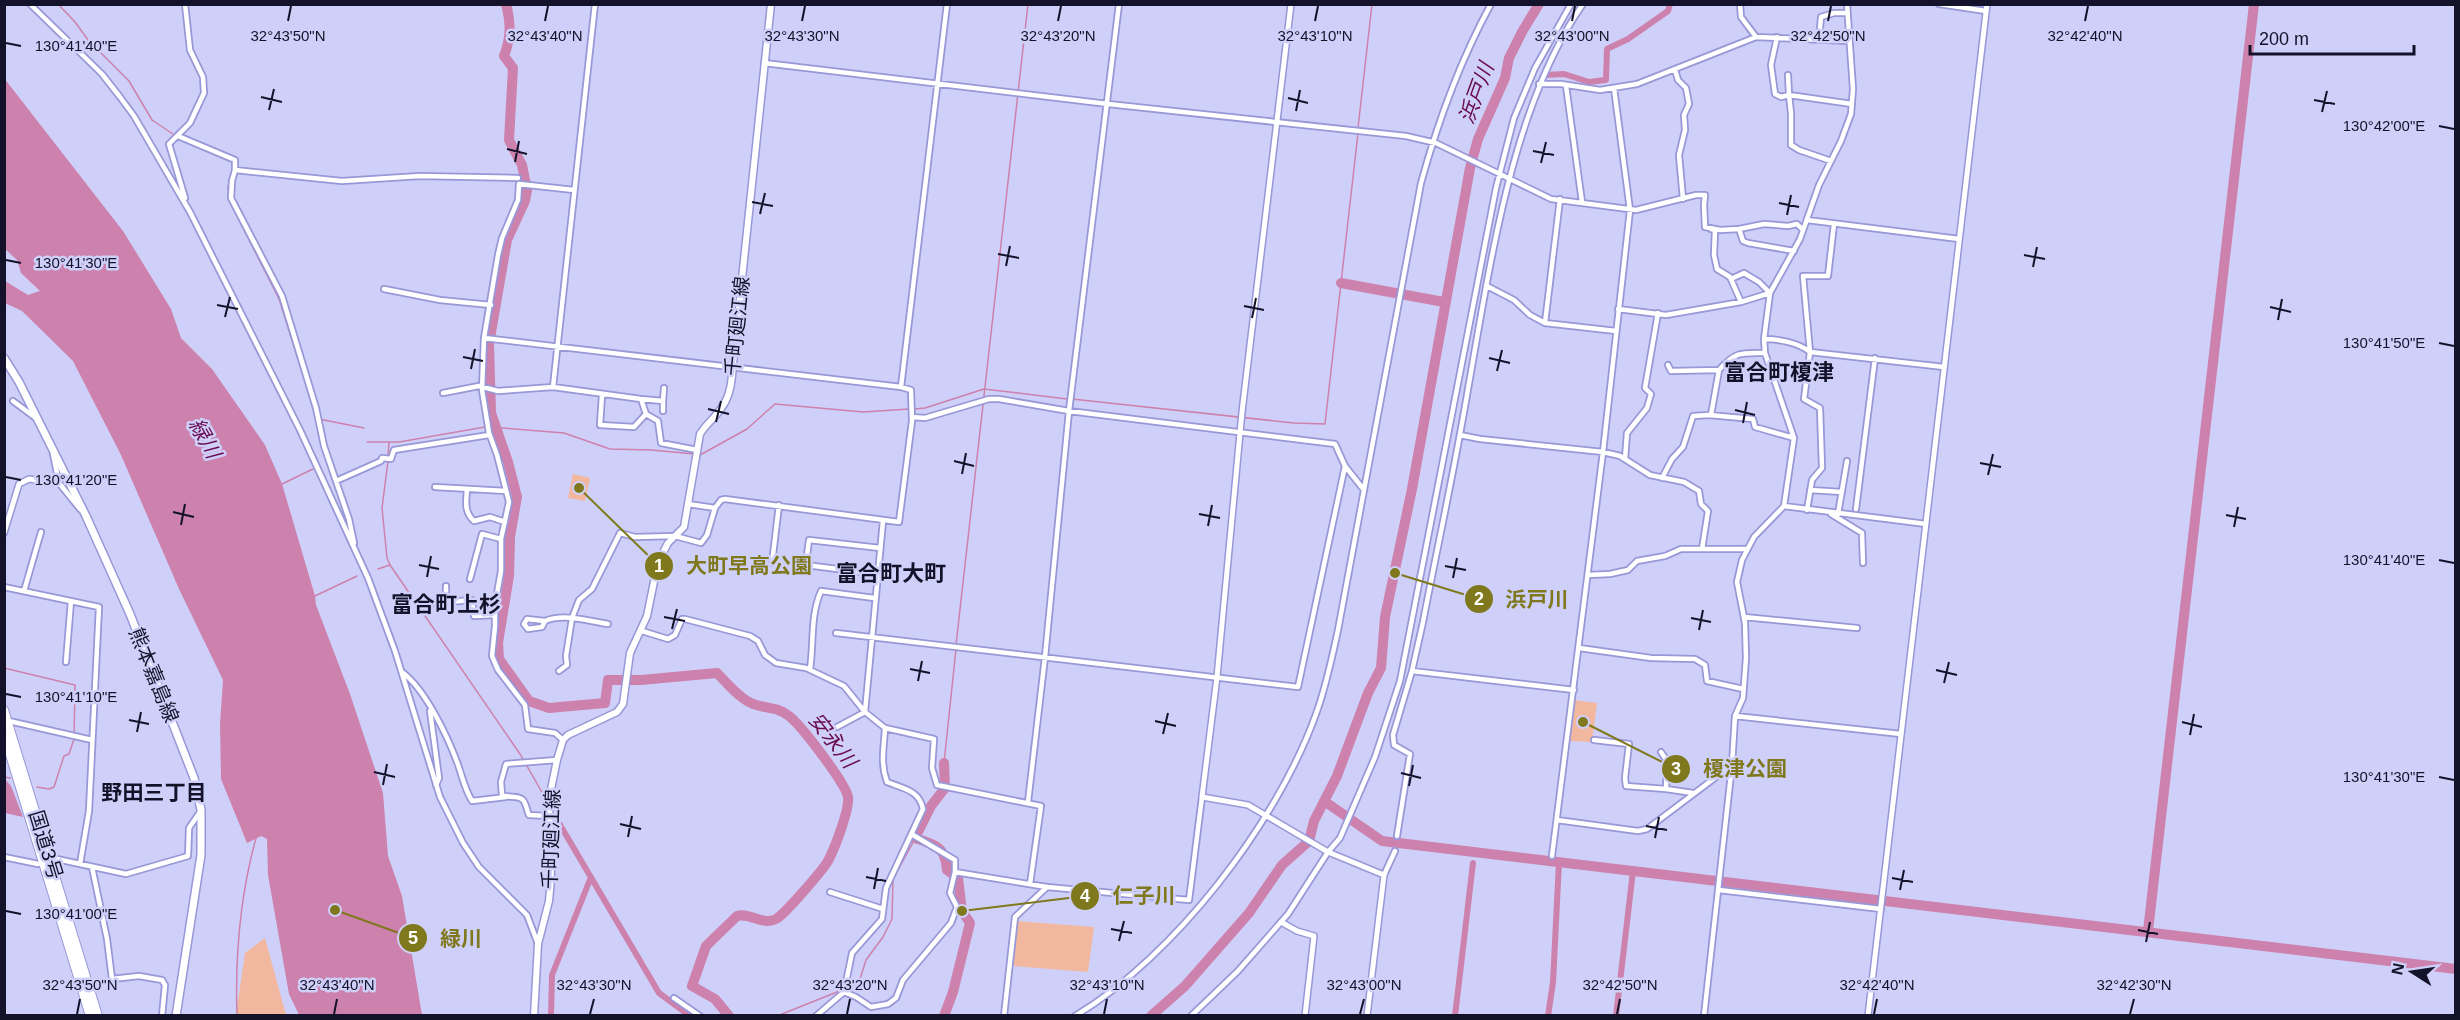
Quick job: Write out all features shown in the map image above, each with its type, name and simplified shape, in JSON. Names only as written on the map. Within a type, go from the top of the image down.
[{"type":"highway","name":"国道3号","points":[[4,710],[90,1016]]},
{"type":"highway","name":"国道3号","points":[[4,735],[98,1016]]},
{"type":"main road","name":"千町廻江線","points":[[534,1016],[538,944],[549,901],[551,879],[549,799],[563,740],[577,729],[617,712],[622,704],[630,653],[642,631],[658,562],[662,552],[684,527],[700,434],[706,423],[722,408],[728,396],[733,367],[771,4]]},
{"type":"main road","name":"熊本嘉島線","points":[[4,358],[86,516],[130,614],[184,749],[201,810],[201,855],[176,1016]]},
{"type":"street","points":[[30,4],[102,74],[120,97],[134,116],[190,212],[300,430],[358,557],[378,604],[402,672],[436,786],[463,843],[479,867],[527,915],[538,944]]},
{"type":"street","points":[[185,4],[190,50],[203,77],[204,93],[190,123],[169,144],[169,148],[190,212]]},
{"type":"street","points":[[553,387],[595,4]]},
{"type":"street","points":[[901,387],[947,4]]},
{"type":"street","points":[[1028,802],[1045,657],[1069,408],[1119,4]]},
{"type":"street","points":[[955,872],[1047,887],[1189,900],[1217,677],[1242,412],[1291,4]]},
{"type":"street","points":[[1075,1016],[1106,998],[1172,938],[1230,866],[1266,817],[1288,777],[1317,712],[1338,630],[1421,183],[1432,142],[1463,62],[1491,4]]},
{"type":"street","points":[[1191,1016],[1238,972],[1288,914],[1328,852],[1342,836],[1389,718],[1400,681],[1500,173],[1514,118],[1539,61],[1571,4]]},
{"type":"street","points":[[1397,836],[1410,754],[1394,745],[1393,735],[1412,671],[1460,435],[1487,286],[1511,178],[1539,84],[1550,60],[1583,4]]},
{"type":"street","points":[[1740,4],[1740,17],[1756,37]]},
{"type":"street","points":[[1704,1016],[1721,875],[1735,716],[1743,698],[1747,640],[1737,582],[1747,549],[1764,525],[1784,506],[1794,438],[1765,353],[1764,339],[1770,293],[1794,251],[1819,185],[1841,141],[1852,104],[1847,4]]},
{"type":"street","points":[[1868,1016],[1986,8],[1939,4]]},
{"type":"street","points":[[1819,40],[1821,17],[1834,13],[1846,13]]},
{"type":"street","points":[[1539,84],[1600,90],[1637,84],[1756,37],[1848,41]]},
{"type":"street","points":[[1777,38],[1771,65],[1775,94],[1781,98],[1789,95],[1852,104]]},
{"type":"street","points":[[765,63],[1108,104],[1352,130],[1432,142],[1551,199],[1630,210],[1648,209],[1706,195],[1704,205],[1706,227]]},
{"type":"street","points":[[1675,70],[1678,80],[1682,82],[1689,96],[1679,155],[1683,199]]},
{"type":"street","points":[[1788,75],[1791,145],[1799,150],[1831,160]]},
{"type":"street","points":[[1566,86],[1582,202]]},
{"type":"street","points":[[1551,856],[1557,820],[1564,744],[1568,734],[1574,690],[1630,210],[1614,88]]},
{"type":"street","points":[[176,137],[235,160],[229,198],[282,296],[358,557]]},
{"type":"street","points":[[235,170],[342,180],[420,176],[518,181],[574,190]]},
{"type":"street","points":[[518,181],[518,200],[501,238],[484,338],[482,388],[485,419],[509,502],[501,538],[501,571],[495,605],[492,656],[498,670],[525,705],[528,729],[555,733],[563,740]]},
{"type":"street","points":[[1545,323],[1560,199]]},
{"type":"street","points":[[1807,220],[1959,239]]},
{"type":"street","points":[[1706,227],[1720,230],[1764,224],[1788,226],[1797,224],[1803,230]]},
{"type":"street","points":[[1807,510],[1812,480],[1822,468],[1820,408],[1804,399],[1810,352],[1803,276],[1828,276],[1834,224]]},
{"type":"street","points":[[1706,227],[1715,230],[1714,255],[1717,269],[1731,279],[1741,302]]},
{"type":"street","points":[[1739,229],[1743,241],[1794,251]]},
{"type":"street","points":[[1731,279],[1744,273],[1759,282],[1770,293]]},
{"type":"street","points":[[1487,286],[1514,300],[1530,315],[1545,323],[1616,331]]},
{"type":"street","points":[[384,289],[440,300],[490,305]]},
{"type":"street","points":[[1618,309],[1658,313],[1694,311],[1741,302],[1770,293]]},
{"type":"street","points":[[1625,459],[1628,434],[1647,408],[1652,394],[1645,388],[1658,313]]},
{"type":"street","points":[[484,338],[911,390],[912,417],[899,522],[725,499],[721,500],[715,508],[707,535],[701,543],[675,536],[635,537],[620,533],[592,589],[579,600],[573,618],[566,656],[567,665],[559,671]]},
{"type":"street","points":[[1764,339],[1781,340],[1804,347],[1810,352],[1944,367]]},
{"type":"street","points":[[1711,415],[1719,370],[1729,359],[1739,353],[1765,353]]},
{"type":"street","points":[[1856,509],[1875,358]]},
{"type":"street","points":[[1668,365],[1671,371],[1719,370]]},
{"type":"street","points":[[443,393],[479,386],[517,391],[553,387],[663,401]]},
{"type":"street","points":[[663,411],[664,388]]},
{"type":"street","points":[[602,395],[600,425],[634,427],[646,414]]},
{"type":"street","points":[[640,399],[646,414],[658,421],[661,443],[697,451]]},
{"type":"street","points":[[912,417],[925,418],[989,399],[999,399],[1335,444],[1345,466],[1364,490]]},
{"type":"street","points":[[14,401],[37,419]]},
{"type":"street","points":[[1662,478],[1672,459],[1683,447],[1693,416],[1711,415],[1754,419],[1755,427],[1794,438]]},
{"type":"street","points":[[336,481],[381,461],[382,458],[391,459],[394,450],[489,434]]},
{"type":"street","points":[[1460,435],[1603,452],[1625,459],[1650,475],[1684,482],[1699,491],[1701,504],[1708,512],[1702,549]]},
{"type":"street","points":[[52,449],[59,483],[86,516]]},
{"type":"street","points":[[1838,513],[1847,461]]},
{"type":"street","points":[[836,633],[1298,687],[1345,466]]},
{"type":"street","points":[[4,533],[20,484],[29,479],[59,483]]},
{"type":"street","points":[[435,487],[506,491]]},
{"type":"street","points":[[467,490],[468,515],[474,521],[490,517],[505,522]]},
{"type":"street","points":[[1810,490],[1842,492]]},
{"type":"street","points":[[688,504],[715,508]]},
{"type":"street","points":[[772,563],[779,505]]},
{"type":"street","points":[[1784,506],[1926,524]]},
{"type":"street","points":[[1828,512],[1862,533],[1863,563]]},
{"type":"street","points":[[865,712],[882,521]]},
{"type":"street","points":[[24,591],[41,532]]},
{"type":"street","points":[[470,579],[482,534],[501,538]]},
{"type":"street","points":[[806,571],[809,540],[880,548]]},
{"type":"street","points":[[1588,575],[1628,570],[1637,561],[1665,556],[1681,549],[1747,549]]},
{"type":"street","points":[[806,565],[877,574]]},
{"type":"street","points":[[446,586],[446,602]]},
{"type":"street","points":[[4,587],[99,607],[89,811],[80,864]]},
{"type":"street","points":[[810,669],[814,645],[813,616],[821,591],[874,598]]},
{"type":"street","points":[[425,604],[472,600],[474,616],[495,615]]},
{"type":"street","points":[[66,662],[71,601]]},
{"type":"street","points":[[1744,617],[1857,628]]},
{"type":"street","points":[[545,621],[552,618],[573,618],[608,624]]},
{"type":"street","points":[[642,631],[668,639],[675,635],[682,619],[685,619],[750,636],[758,640],[765,655],[772,660],[810,669],[844,686],[865,712],[885,728],[934,740],[932,768],[937,785],[1041,806],[1030,884]]},
{"type":"street","points":[[1579,648],[1651,658],[1695,659],[1705,665],[1707,681],[1743,688]]},
{"type":"street","points":[[1412,671],[1574,690]]},
{"type":"street","points":[[402,672],[410,678],[429,705],[454,754],[463,784],[472,801],[506,797],[520,798],[529,815],[549,816]]},
{"type":"street","points":[[429,705],[439,778],[436,786]]},
{"type":"street","points":[[837,727],[865,712]]},
{"type":"street","points":[[1735,716],[1901,734]]},
{"type":"street","points":[[9,722],[92,740]]},
{"type":"street","points":[[816,1016],[844,992],[852,953],[882,919],[886,888],[923,809],[921,800],[916,794],[887,782],[882,769],[885,728]]},
{"type":"street","points":[[1594,740],[1629,744],[1626,786],[1693,793]]},
{"type":"street","points":[[1661,752],[1667,761],[1666,789]]},
{"type":"street","points":[[506,797],[502,795],[501,788],[503,769],[506,764],[557,760]]},
{"type":"street","points":[[1557,820],[1638,831],[1647,829],[1732,765]]},
{"type":"street","points":[[1202,797],[1242,803],[1328,852],[1384,875]]},
{"type":"street","points":[[4,857],[38,864],[47,860],[80,864],[126,874],[188,856],[189,828],[201,810]]},
{"type":"street","points":[[844,992],[871,1007],[888,1004],[896,998],[903,980],[951,922],[957,907],[950,893],[955,860],[913,834]]},
{"type":"street","points":[[1367,1016],[1384,875],[1395,851]]},
{"type":"street","points":[[92,867],[107,939],[112,979],[139,976],[162,980],[165,985],[162,1016]]},
{"type":"street","points":[[1004,1016],[1015,917],[1047,887]]},
{"type":"street","points":[[1719,888],[1881,907]]},
{"type":"street","points":[[830,892],[883,909]]},
{"type":"street","points":[[1281,922],[1297,931],[1314,936],[1305,1016]]},
{"type":"street","points":[[674,998],[700,1016]]},
{"type":"shaded area","points":[[573,474],[590,478],[585,501],[568,498]]},
{"type":"shaded area","points":[[1573,700],[1597,703],[1592,742],[1570,741]]},
{"type":"shaded area","points":[[1017,921],[1094,927],[1088,972],[1013,966]]},
{"type":"shaded area","points":[[265,938],[286,1015],[236,1015],[245,953]]},
{"type":"water","points":[[4,78],[123,231],[171,309],[181,338],[212,369],[265,445],[282,484],[316,605],[350,694],[383,793],[388,856],[402,896],[422,1015],[299,1015],[289,994],[268,875],[267,839],[261,836],[247,843],[221,779],[220,724],[223,680],[179,589],[121,455],[73,361],[22,311],[5,303],[5,281],[28,295],[40,291],[21,273],[17,260],[5,249]]},
{"type":"water","points":[[5,779],[11,786],[23,817],[5,813]]},
{"type":"waterway","points":[[58,4],[88,40],[129,81],[152,120],[176,136]]},
{"type":"waterway","name":"安永川","points":[[506,4],[509,30],[504,56],[513,68],[509,140],[522,165],[527,190],[525,201],[507,240],[489,344],[491,413],[517,497],[510,537],[509,576],[498,643],[499,659],[529,701],[549,708],[605,703],[608,680],[641,680],[717,673],[746,701],[789,716],[832,768],[848,797],[844,820],[828,861],[787,909],[771,921],[737,916],[706,946],[692,986],[715,999],[729,1016]]},
{"type":"waterway","points":[[956,645],[1028,4]]},
{"type":"waterway","points":[[1358,128],[1372,4]]},
{"type":"waterway","name":"浜戸川","points":[[1151,1016],[1185,986],[1249,913],[1282,865],[1309,841],[1314,821],[1337,776],[1368,693],[1381,668],[1385,617],[1412,489],[1470,168],[1478,139],[1505,78],[1509,58],[1539,4]]},
{"type":"waterway","points":[[1544,75],[1564,74],[1589,82],[1606,80],[1607,49],[1628,39],[1668,11],[1670,4]]},
{"type":"waterway","points":[[2148,931],[2254,4]]},
{"type":"waterway","points":[[1072,399],[1294,423],[1325,424],[1358,133]]},
{"type":"waterway","points":[[207,151],[217,155]]},
{"type":"waterway","points":[[233,167],[228,187],[230,202],[279,299],[316,416]]},
{"type":"waterway","points":[[1341,283],[1444,302]]},
{"type":"waterway","points":[[914,409],[925,408],[984,389],[1067,399]]},
{"type":"waterway","points":[[700,455],[747,429],[775,404],[863,412],[909,409]]},
{"type":"waterway","points":[[319,419],[364,428]]},
{"type":"waterway","points":[[367,442],[399,442],[485,427]]},
{"type":"waterway","points":[[490,427],[564,433],[610,449],[695,454]]},
{"type":"waterway","points":[[388,456],[389,443]]},
{"type":"waterway","points":[[388,461],[382,508],[387,558],[390,565]]},
{"type":"waterway","points":[[282,484],[313,469]]},
{"type":"waterway","points":[[378,569],[390,565],[520,754],[543,794]]},
{"type":"waterway","points":[[315,596],[357,576]]},
{"type":"waterway","points":[[944,763],[956,649]]},
{"type":"waterway","points":[[4,668],[75,685],[74,739],[69,754],[64,756],[54,787],[49,789],[37,787]]},
{"type":"waterway","points":[[944,763],[945,788],[931,806],[915,838],[934,845],[942,851],[947,870],[958,878],[962,911],[970,923],[953,992],[944,1016]]},
{"type":"waterway","points":[[4,777],[10,778]]},
{"type":"waterway","points":[[1324,801],[1382,841],[2456,969]]},
{"type":"waterway","points":[[556,818],[659,993],[690,1016]]},
{"type":"waterway","points":[[237,1016],[240,926],[246,882],[256,838]]},
{"type":"waterway","points":[[847,989],[859,982],[866,960],[883,937],[892,919],[893,879],[915,839]]},
{"type":"waterway","points":[[1548,1016],[1553,982],[1559,862]]},
{"type":"waterway","points":[[1455,1016],[1473,863]]},
{"type":"waterway","points":[[1616,1016],[1633,871]]},
{"type":"waterway","points":[[551,1016],[552,975],[591,877]]},
{"type":"waterway","points":[[777,1016],[842,990]]},
{"type":"place","name":"大町早高公園","points":[[579,488]]},
{"type":"place","name":"浜戸川","points":[[1395,573]]},
{"type":"place","name":"榎津公園","points":[[1583,722]]},
{"type":"place","name":"緑川","points":[[335,910]]},
{"type":"place","name":"仁子川","points":[[962,911]]},
{"type":"district","name":"富合町榎津","points":[[1779,372]]},
{"type":"district","name":"富合町大町","points":[[891,573]]},
{"type":"district","name":"富合町上杉","points":[[446,604]]},
{"type":"district","name":"野田三丁目","points":[[154,792]]}]
